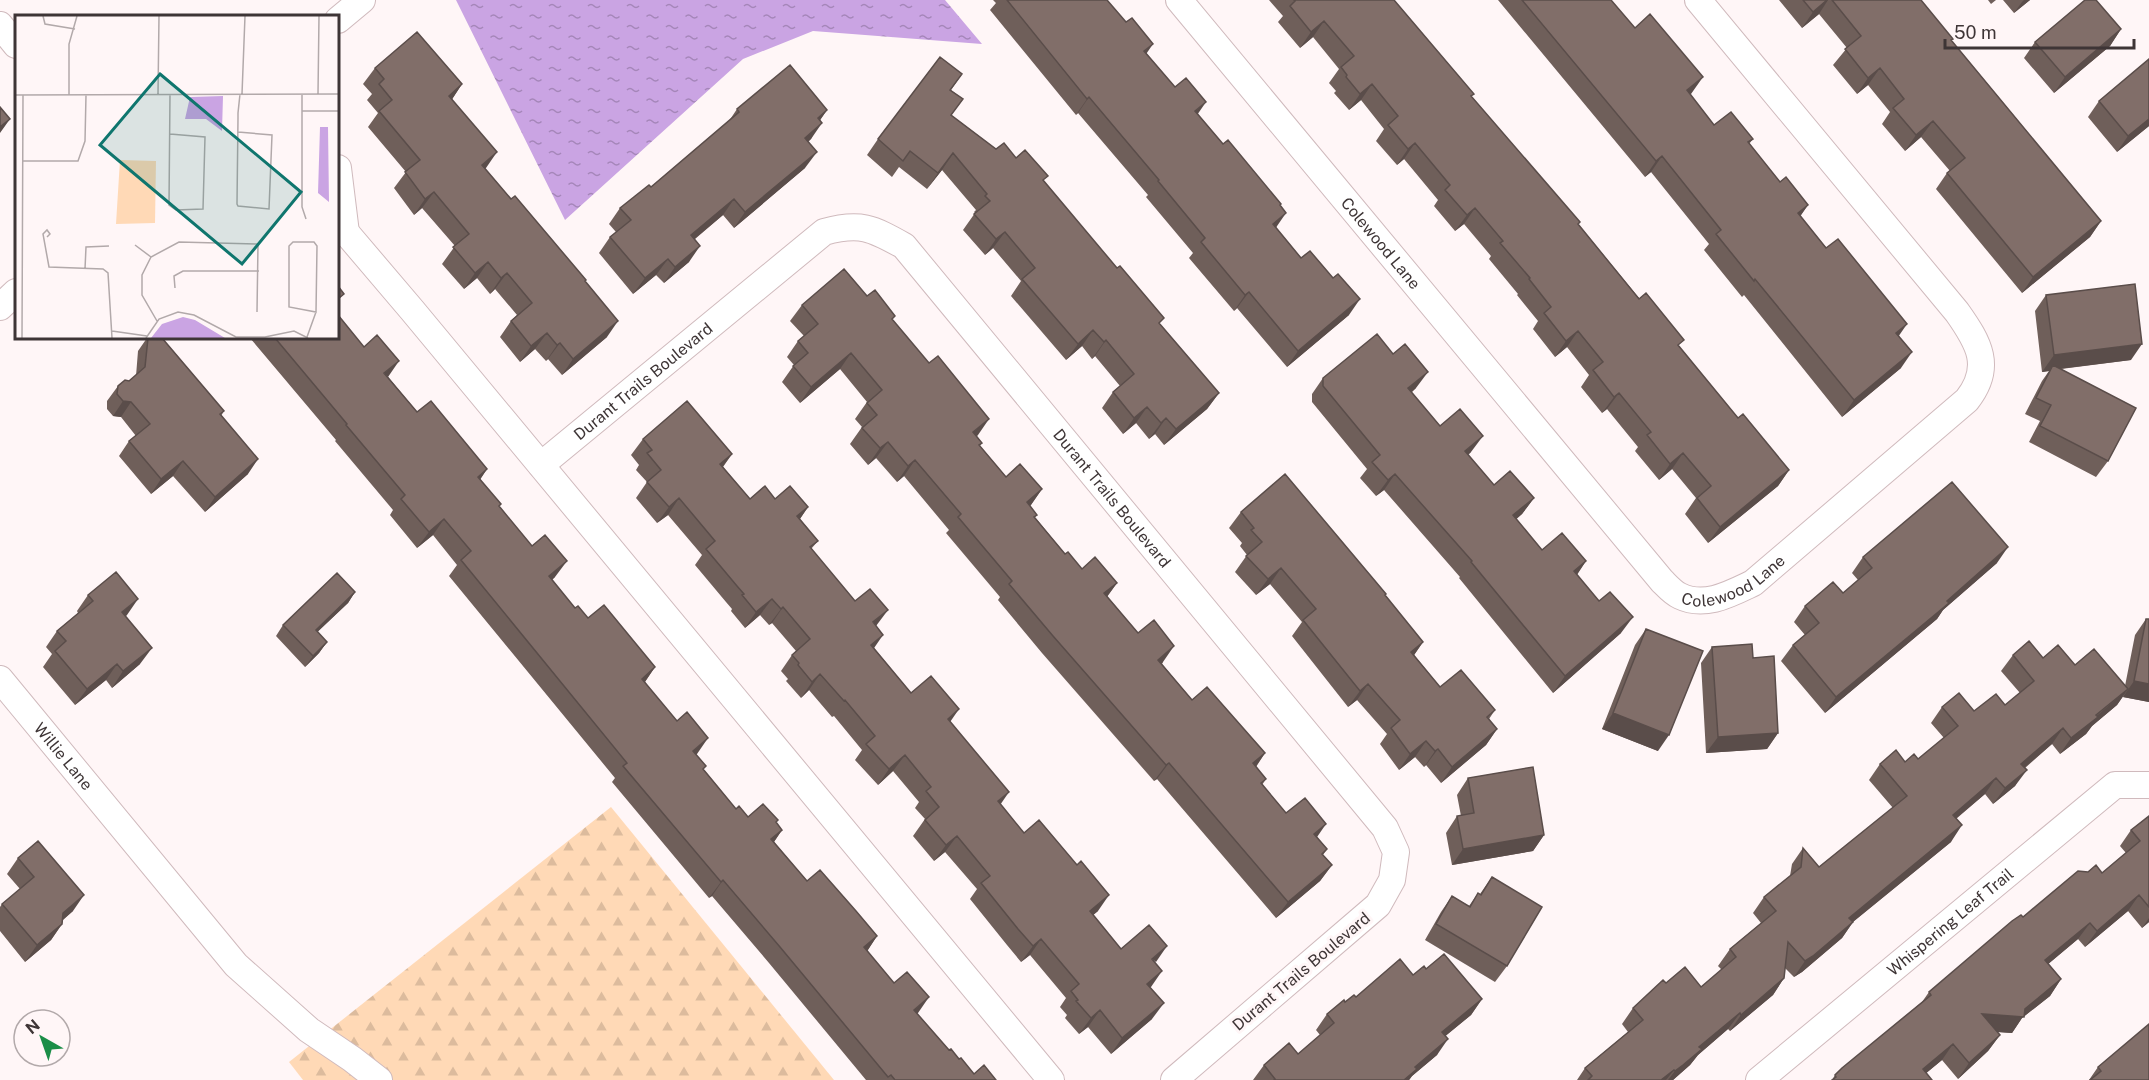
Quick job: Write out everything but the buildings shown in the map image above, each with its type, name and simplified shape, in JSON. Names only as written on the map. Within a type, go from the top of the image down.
[{"type":"street","points":[[339,19],[362,0]]},
{"type":"street","name":"Colewood Lane","points":[[1179,0],[1662,581],[1679,596],[1695,601],[1714,600],[1753,583],[1967,400],[1976,389],[1982,365],[1980,351],[1958,312],[1698,0]]},
{"type":"street","points":[[0,25],[15,44]]},
{"type":"street","points":[[339,183],[342,228],[1051,1080]]},
{"type":"street","name":"Durant Trails Boulevard","points":[[540,465],[824,232],[846,226],[875,230],[904,246],[1378,818],[1396,852],[1392,880],[1378,905],[1174,1080]]},
{"type":"street","points":[[0,307],[15,293]]},
{"type":"street","name":"Willie Lane","points":[[0,679],[236,965],[309,1030],[379,1080]]},
{"type":"street","name":"Whispering Leaf Trail","points":[[1758,1080],[2115,785],[2149,784]]},
{"type":"green space","points":[[611,807],[834,1080],[303,1080],[289,1062]]},
{"type":"water","points":[[456,0],[945,0],[982,44],[813,31],[743,59],[565,220]]}]
